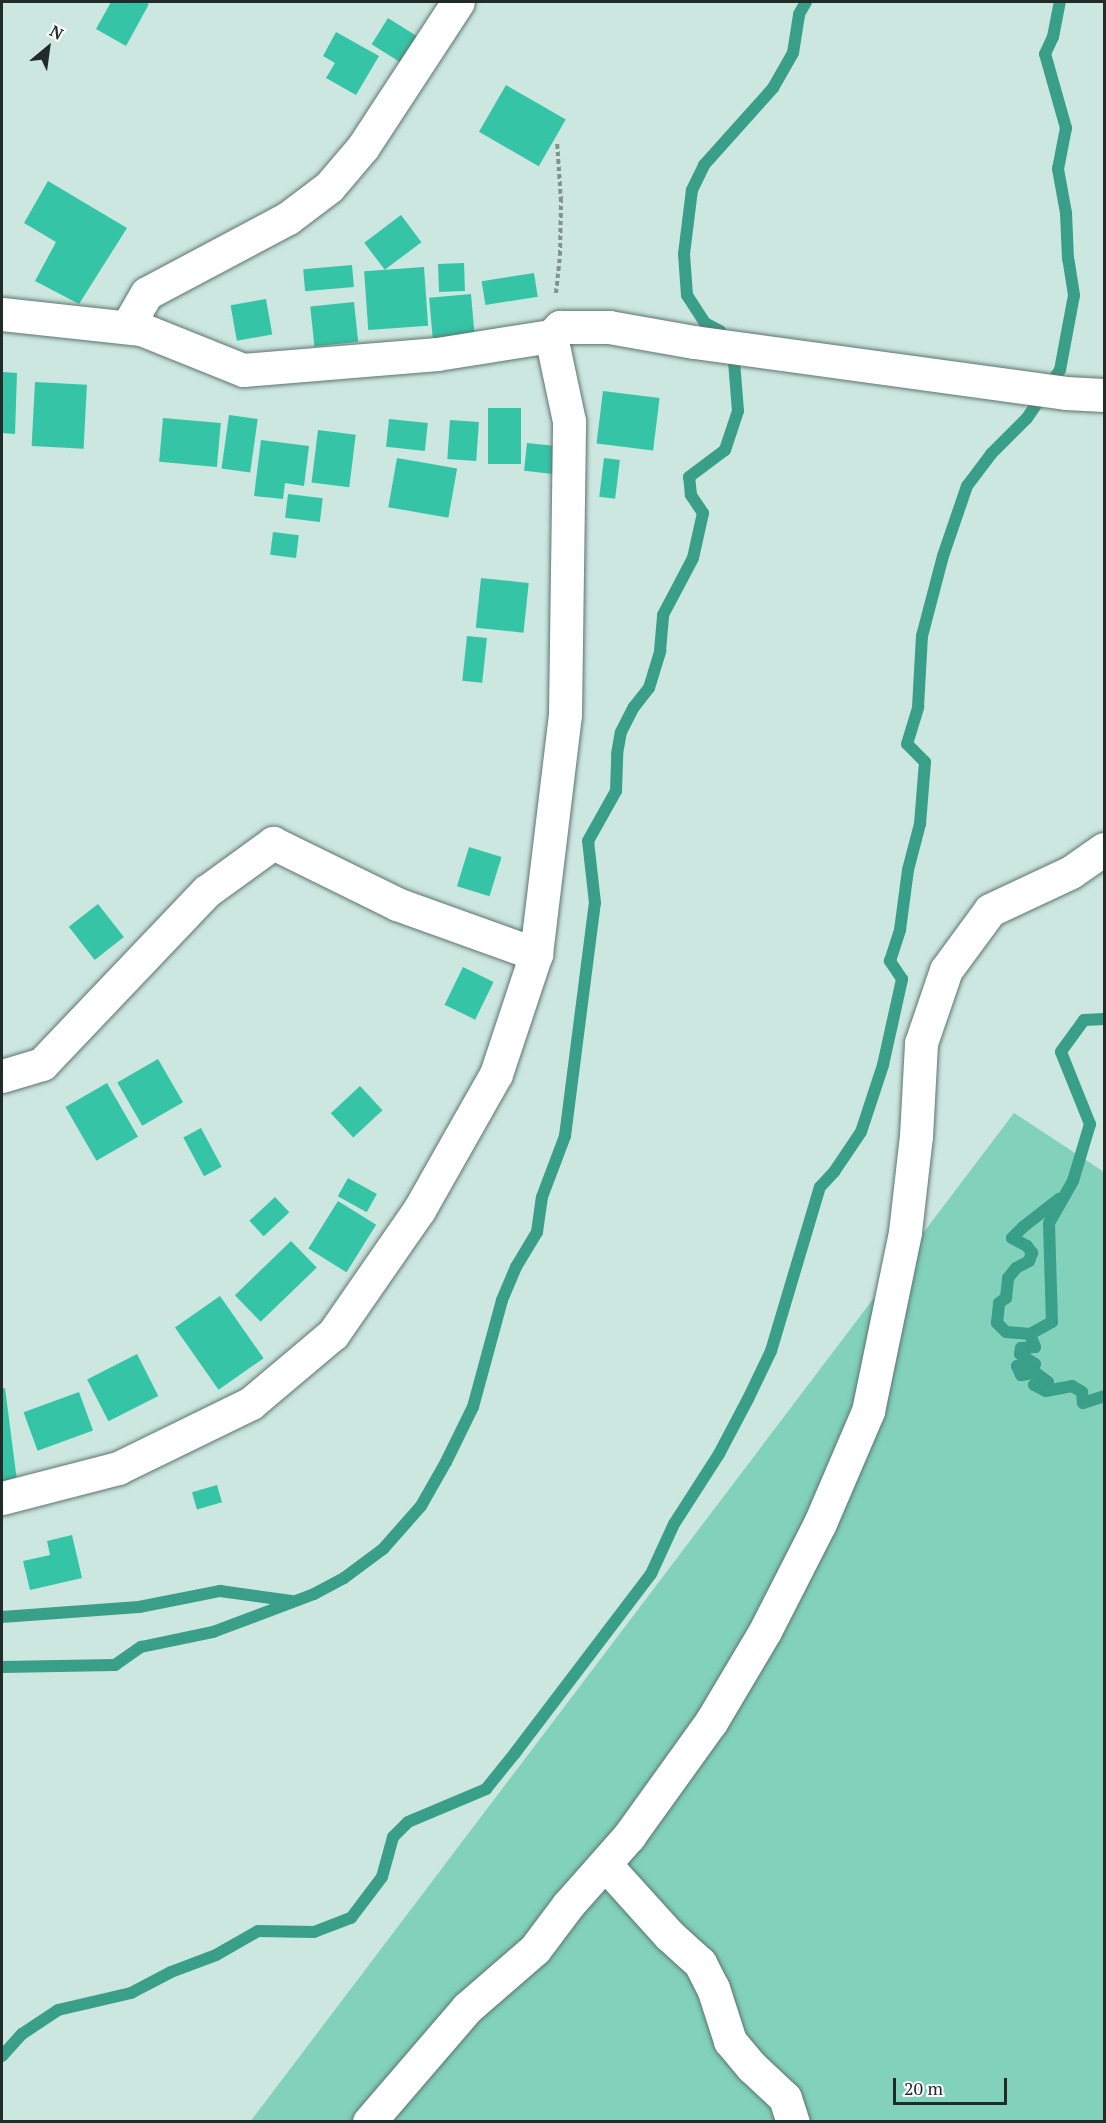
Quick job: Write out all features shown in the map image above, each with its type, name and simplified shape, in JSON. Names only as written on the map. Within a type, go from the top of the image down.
[{"type":"street","points":[[127,327],[147,293],[288,218],[329,187],[363,147],[458,2]]},
{"type":"street","points":[[2,314],[141,329],[243,370],[437,354],[551,336],[560,327],[609,327],[694,342],[1066,393],[1104,395]]},
{"type":"street","points":[[2,1498],[118,1468],[251,1403],[333,1334],[419,1210],[496,1074],[536,954],[565,714],[569,421],[551,336]]},
{"type":"street","points":[[2,1076],[42,1064],[207,891],[273,843],[397,903],[536,954]]},
{"type":"street","points":[[369,2121],[467,2008],[535,1949],[568,1905],[629,1836],[711,1722],[765,1631],[820,1523],[868,1411],[905,1232],[916,1136],[921,1043],[946,970],[990,910],[1071,872],[1104,849]]},
{"type":"street","points":[[603,1866],[613,1873],[669,1935],[700,1963],[713,1988],[730,2041],[752,2067],[785,2098],[793,2121]]},
{"type":"path","points":[[551,336],[560,255],[561,201],[557,141]]},
{"type":"green space","points":[[1014,1113],[1104,1172],[1104,2121],[250,2122]]},
{"type":"building","points":[[111,2],[149,4],[126,46],[96,29]]},
{"type":"building","points":[[388,18],[420,38],[404,64],[372,44]]},
{"type":"building","points":[[336,32],[379,56],[356,95],[326,78],[335,63],[323,56]]},
{"type":"building","points":[[506,85],[566,120],[539,166],[479,132]]},
{"type":"building","points":[[48,181],[127,228],[79,304],[35,281],[56,242],[24,223]]},
{"type":"building","points":[[401,215],[421,242],[385,270],[364,243]]},
{"type":"building","points":[[464,263],[465,291],[439,292],[438,264]]},
{"type":"building","points":[[352,265],[354,287],[305,291],[303,269]]},
{"type":"building","points":[[424,267],[428,326],[368,330],[364,271]]},
{"type":"building","points":[[534,273],[538,297],[485,305],[482,281]]},
{"type":"building","points":[[471,294],[475,338],[433,341],[429,298]]},
{"type":"building","points":[[266,299],[272,334],[237,341],[231,305]]},
{"type":"building","points":[[354,302],[358,342],[314,346],[310,307]]},
{"type":"building","points":[[2,372],[17,373],[15,434],[2,433]]},
{"type":"building","points":[[35,382],[87,385],[84,449],[32,446]]},
{"type":"building","points":[[603,391],[660,398],[653,451],[597,444]]},
{"type":"building","points":[[488,408],[521,408],[521,464],[488,464]]},
{"type":"building","points":[[229,415],[258,419],[250,473],[221,468]]},
{"type":"building","points":[[163,418],[221,423],[217,467],[159,462]]},
{"type":"building","points":[[389,419],[428,423],[425,451],[386,447]]},
{"type":"building","points":[[450,420],[479,422],[476,461],[447,459]]},
{"type":"building","points":[[318,430],[356,435],[349,487],[312,483]]},
{"type":"building","points":[[261,440],[309,446],[304,486],[285,483],[283,499],[254,496]]},
{"type":"building","points":[[527,443],[556,446],[553,474],[524,471]]},
{"type":"building","points":[[397,458],[457,469],[448,518],[388,507]]},
{"type":"building","points":[[604,458],[620,460],[615,499],[599,497]]},
{"type":"building","points":[[288,494],[323,498],[320,522],[285,518]]},
{"type":"building","points":[[273,532],[299,535],[296,558],[270,555]]},
{"type":"building","points":[[481,578],[529,583],[524,633],[476,628]]},
{"type":"building","points":[[467,636],[487,638],[482,683],[462,681]]},
{"type":"building","points":[[469,847],[502,857],[490,896],[457,886]]},
{"type":"building","points":[[98,904],[124,937],[95,960],[69,927]]},
{"type":"building","points":[[463,967],[494,982],[475,1020],[445,1005]]},
{"type":"building","points":[[158,1059],[183,1102],[142,1126],[117,1082]]},
{"type":"building","points":[[107,1083],[138,1137],[96,1161],[65,1107]]},
{"type":"building","points":[[360,1086],[383,1110],[353,1137],[331,1113]]},
{"type":"building","points":[[201,1128],[222,1167],[204,1176],[183,1137]]},
{"type":"building","points":[[348,1178],[377,1194],[367,1212],[338,1196]]},
{"type":"building","points":[[275,1197],[289,1212],[264,1236],[249,1221]]},
{"type":"building","points":[[338,1201],[376,1225],[346,1272],[308,1248]]},
{"type":"building","points":[[291,1241],[317,1268],[261,1322],[235,1295]]},
{"type":"building","points":[[220,1296],[264,1358],[219,1390],[175,1328]]},
{"type":"building","points":[[137,1354],[158,1396],[108,1421],[87,1379]]},
{"type":"building","points":[[5,1388],[17,1481],[2,1483],[2,1389]]},
{"type":"building","points":[[79,1392],[93,1431],[38,1451],[24,1412]]},
{"type":"building","points":[[217,1485],[222,1502],[197,1509],[192,1492]]},
{"type":"building","points":[[72,1535],[82,1578],[30,1590],[23,1561],[50,1555],[47,1541]]},
{"type":"waterway","points":[[2,1667],[115,1665],[141,1647],[213,1632],[314,1594],[344,1578],[383,1549],[421,1506],[473,1407],[502,1300],[516,1267],[537,1232],[542,1197],[565,1136],[595,903],[588,841],[616,791],[617,754],[621,732],[634,707],[649,688],[660,651],[663,615],[693,558],[703,513],[691,495],[689,477],[725,450],[738,411],[734,361],[720,331],[705,323],[687,295],[684,254],[692,190],[704,165],[773,88],[793,53],[799,14],[806,2]]},
{"type":"waterway","points":[[2,2056],[22,2034],[58,2010],[131,1993],[171,1972],[216,1955],[258,1931],[314,1932],[351,1918],[382,1877],[393,1837],[408,1822],[486,1789],[515,1753],[651,1574],[674,1524],[719,1454],[748,1399],[771,1351],[820,1187],[834,1172],[861,1132],[883,1065],[902,979],[890,961],[900,930],[908,870],[920,824],[925,762],[907,744],[918,707],[922,636],[943,556],[967,486],[991,454],[1027,418],[1060,370],[1074,295],[1068,259],[1066,213],[1058,169],[1066,128],[1045,54],[1053,37],[1060,2]]},
{"type":"waterway","points":[[1104,1019],[1084,1020],[1061,1052],[1090,1124],[1073,1181],[1049,1223],[1052,1322],[1030,1334],[1035,1347],[1021,1348],[1020,1354],[1035,1364],[1017,1366],[1021,1375],[1036,1373],[1048,1382],[1034,1385],[1046,1391],[1072,1386],[1082,1392],[1083,1403],[1104,1396]]},
{"type":"waterway","points":[[1030,1334],[1006,1332],[997,1323],[999,1303],[1006,1298],[1008,1278],[1016,1268],[1029,1261],[1032,1253],[1027,1246],[1012,1238],[1059,1199]]},
{"type":"waterway","points":[[2,1617],[139,1607],[220,1591],[291,1601]]}]
